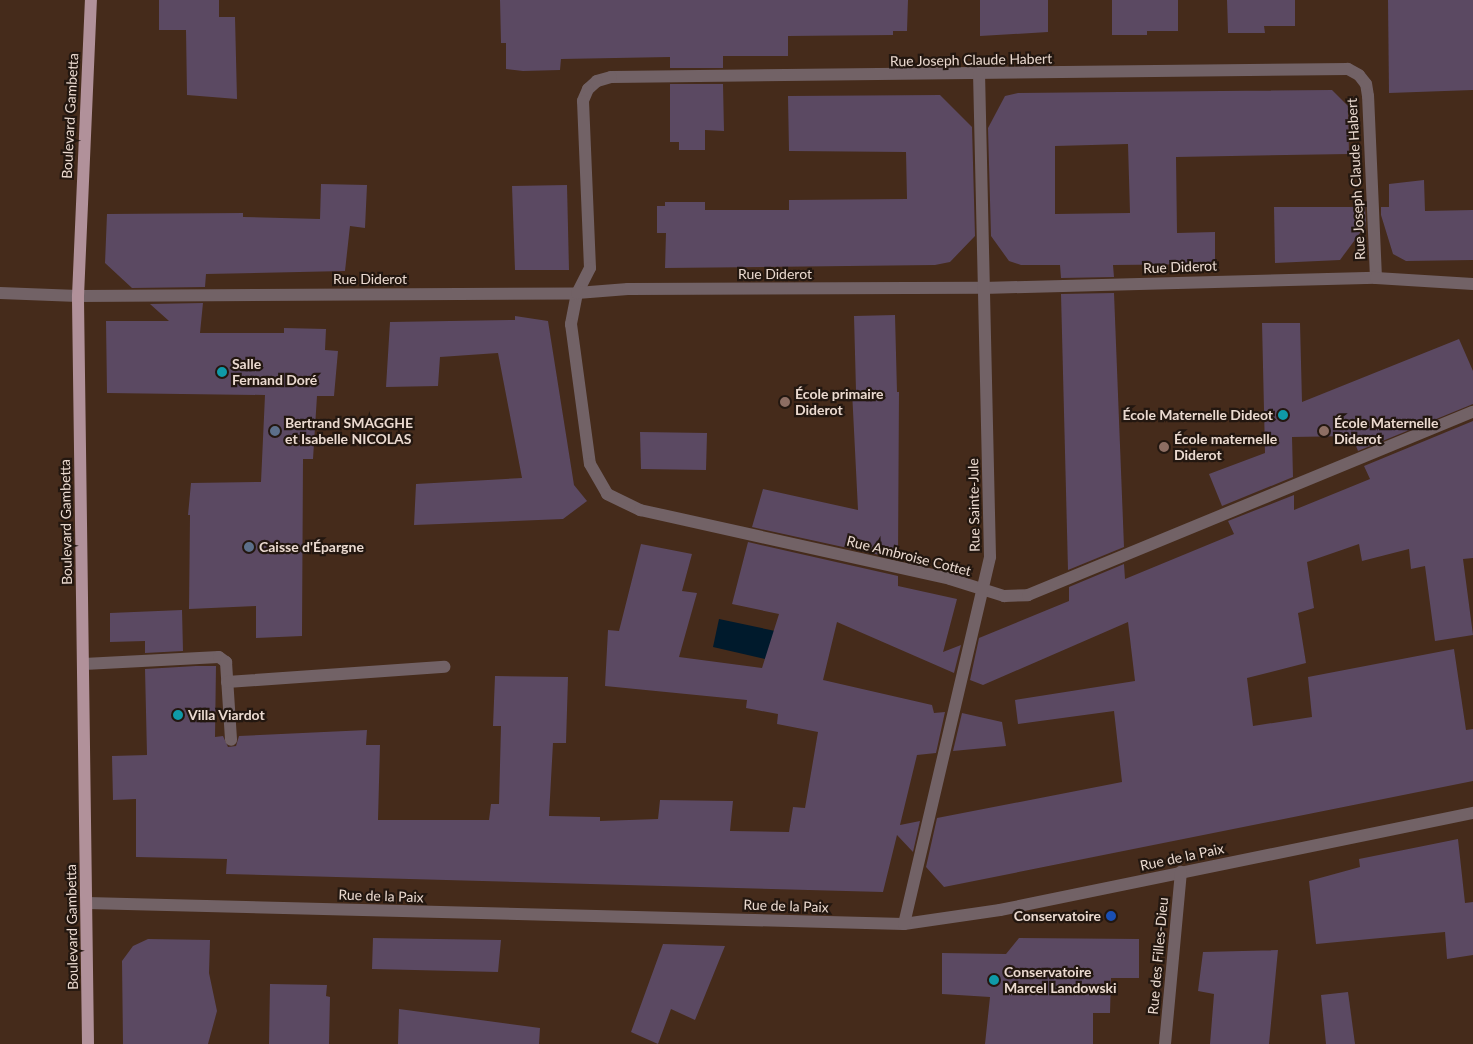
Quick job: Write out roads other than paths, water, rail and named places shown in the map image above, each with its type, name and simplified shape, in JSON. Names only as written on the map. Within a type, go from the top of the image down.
[{"type":"main road","name":"Boulevard Gambetta","points":[[88,1044],[78,296],[91,0]]},
{"type":"street","name":"Rue Joseph Claude Habert","points":[[577,293],[590,268],[583,101],[588,89],[597,81],[610,77],[979,75],[1348,69],[1359,75],[1366,84],[1368,96],[1376,278]]},
{"type":"street","name":"Rue Sainte-Jule","points":[[904,924],[984,590],[990,548],[979,75]]},
{"type":"street","name":"Rue Diderot","points":[[0,293],[78,296],[577,293],[628,289],[984,288],[1376,278],[1473,284]]},
{"type":"street","name":"Rue Ambroise Cottet","points":[[577,293],[571,324],[590,464],[607,494],[640,510],[950,579],[1004,596],[1028,595],[1473,412]]},
{"type":"street","points":[[84,664],[219,657],[226,662],[231,740]]},
{"type":"street","points":[[228,682],[444,666]]},
{"type":"street","name":"Rue de la Paix","points":[[87,903],[904,924],[1000,910],[1473,813]]},
{"type":"street","name":"Rue des Filles-Dieu","points":[[1165,1044],[1181,872]]},
{"type":"water","points":[[719,619],[780,632],[765,659],[713,647]]},
{"type":"place","name":"Salle Fernand Doré","points":[[222,372]]},
{"type":"place","name":"École primaire Diderot","points":[[785,402]]},
{"type":"place","name":"École Maternelle Dideot","points":[[1283,415]]},
{"type":"place","name":"Bertrand SMAGGHE et Isabelle NICOLAS","points":[[275,431]]},
{"type":"place","name":"École Maternelle Diderot","points":[[1324,431]]},
{"type":"place","name":"École maternelle Diderot","points":[[1164,447]]},
{"type":"place","name":"Caisse d'Épargne","points":[[249,547]]},
{"type":"place","name":"Villa Viardot","points":[[178,715]]},
{"type":"place","name":"Conservatoire","points":[[1111,916]]},
{"type":"place","name":"Conservatoire Marcel Landowski","points":[[994,980]]}]
